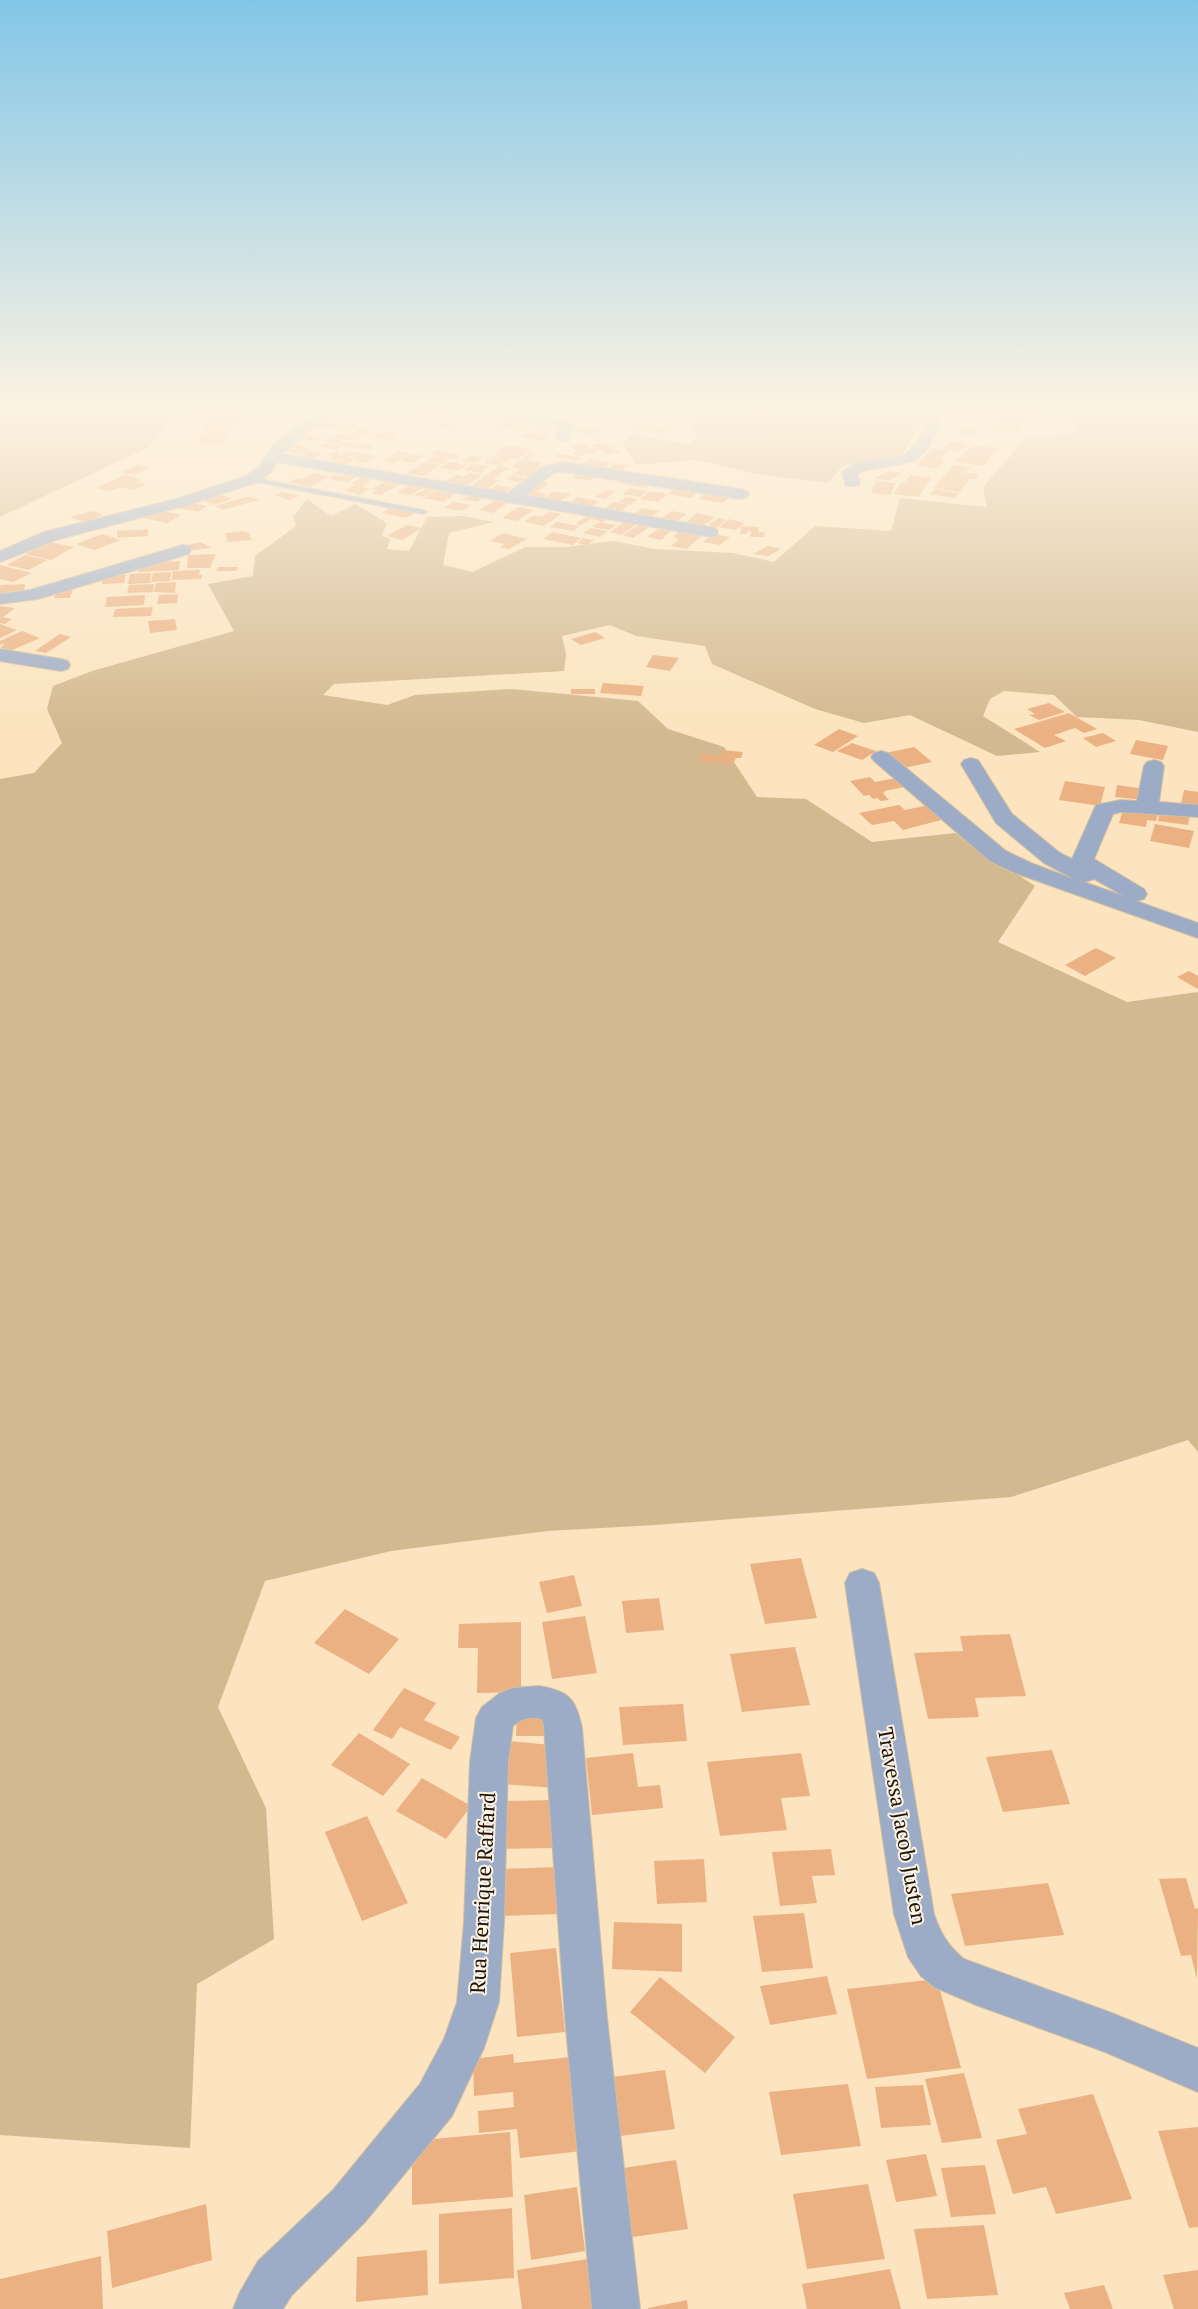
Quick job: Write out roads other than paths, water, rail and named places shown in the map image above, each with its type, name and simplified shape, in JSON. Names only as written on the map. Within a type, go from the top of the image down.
[{"type":"street","points":[[0,558],[50,536],[125,517]]},
{"type":"street","points":[[618,517],[710,532]]},
{"type":"street","points":[[0,599],[32,595],[152,559],[182,554]]},
{"type":"street","points":[[0,655],[61,665]]},
{"type":"street","points":[[881,757],[998,856],[1023,868],[1194,929]]},
{"type":"street","points":[[971,764],[1004,818],[1052,858],[1094,880],[1140,896]]},
{"type":"street","points":[[1147,807],[1154,766]]},
{"type":"street","points":[[1194,929],[1089,867],[1083,860],[1083,856],[1104,810],[1114,806],[1198,811]]},
{"type":"street","name":"Travessa Jacob Justen","points":[[862,1583],[914,1914],[923,1943],[936,1962],[949,1973],[976,1985],[1109,2034],[1198,2070]]},
{"type":"street","name":"Rua Henrique Raffard","points":[[257,2309],[275,2278],[349,2206],[436,2100],[462,2048],[478,2002],[484,1922],[489,1762],[495,1718],[514,1704],[539,1702],[551,1704],[560,1712],[563,1728],[586,2018],[616,2309]]}]
